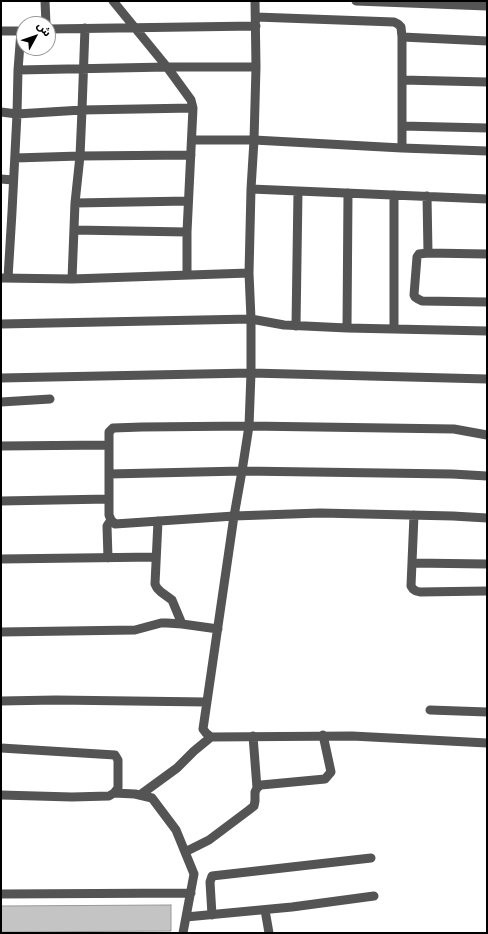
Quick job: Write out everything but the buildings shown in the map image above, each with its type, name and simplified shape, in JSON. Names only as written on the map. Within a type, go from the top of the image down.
[{"type":"street","points":[[45,1],[46,16]]},
{"type":"street","points":[[113,1],[167,67],[191,100],[193,108],[187,232],[188,275]]},
{"type":"street","points":[[211,737],[203,729],[234,516],[249,426],[251,320],[249,273],[256,67],[255,1]]},
{"type":"street","points":[[356,1],[487,6]]},
{"type":"street","points":[[56,29],[136,28],[256,22],[394,22],[401,27],[402,38],[402,148]]},
{"type":"street","points":[[72,279],[80,156],[85,28]]},
{"type":"street","points":[[1,31],[16,31]]},
{"type":"street","points":[[402,38],[487,41]]},
{"type":"street","points":[[19,56],[14,180],[4,278],[72,279],[249,273]]},
{"type":"street","points":[[18,70],[256,67]]},
{"type":"street","points":[[402,80],[487,82]]},
{"type":"street","points":[[1,112],[17,114],[82,110],[193,108]]},
{"type":"street","points":[[402,126],[487,128]]},
{"type":"street","points":[[192,140],[254,140],[487,151]]},
{"type":"street","points":[[15,158],[191,155]]},
{"type":"street","points":[[1,180],[14,180]]},
{"type":"street","points":[[251,189],[487,199]]},
{"type":"street","points":[[296,326],[298,191]]},
{"type":"street","points":[[347,328],[348,193]]},
{"type":"street","points":[[394,195],[394,330]]},
{"type":"street","points":[[427,196],[428,253]]},
{"type":"street","points":[[76,202],[188,201]]},
{"type":"street","points":[[74,230],[187,232]]},
{"type":"street","points":[[487,254],[419,254],[417,257],[414,295],[418,299],[422,300],[487,302]]},
{"type":"street","points":[[1,324],[251,320],[296,326],[487,332]]},
{"type":"street","points":[[1,378],[251,373],[487,379]]},
{"type":"street","points":[[1,402],[50,399]]},
{"type":"street","points":[[487,435],[454,429],[249,426],[113,428],[109,432],[109,515],[115,524],[234,516],[320,513],[487,518]]},
{"type":"street","points":[[1,446],[109,446]]},
{"type":"street","points":[[109,474],[242,471],[452,474],[487,476]]},
{"type":"street","points":[[1,501],[109,499]]},
{"type":"street","points":[[414,515],[411,586],[413,589],[420,592],[487,591]]},
{"type":"street","points":[[108,558],[108,526],[111,520]]},
{"type":"street","points":[[158,521],[155,584],[160,592],[172,600],[182,624]]},
{"type":"street","points":[[1,559],[156,557]]},
{"type":"street","points":[[412,563],[487,564]]},
{"type":"street","points":[[1,632],[135,630],[161,623],[182,624],[218,629]]},
{"type":"street","points":[[1,701],[64,700],[207,702]]},
{"type":"street","points":[[430,710],[487,712]]},
{"type":"street","points":[[140,795],[177,768],[211,737],[323,735],[487,743]]},
{"type":"street","points":[[256,788],[262,785],[325,779],[331,772],[323,735]]},
{"type":"street","points":[[185,852],[209,840],[254,806],[256,788],[253,736]]},
{"type":"street","points":[[1,748],[115,755],[118,760],[118,788],[109,796],[72,797],[1,795]]},
{"type":"street","points":[[114,793],[140,795],[152,798],[176,830],[194,874],[183,933]]},
{"type":"street","points":[[212,915],[210,882],[212,876],[371,858]]},
{"type":"street","points":[[1,894],[191,893]]},
{"type":"street","points":[[186,917],[292,908],[374,896]]},
{"type":"street","points":[[265,910],[269,933]]}]
